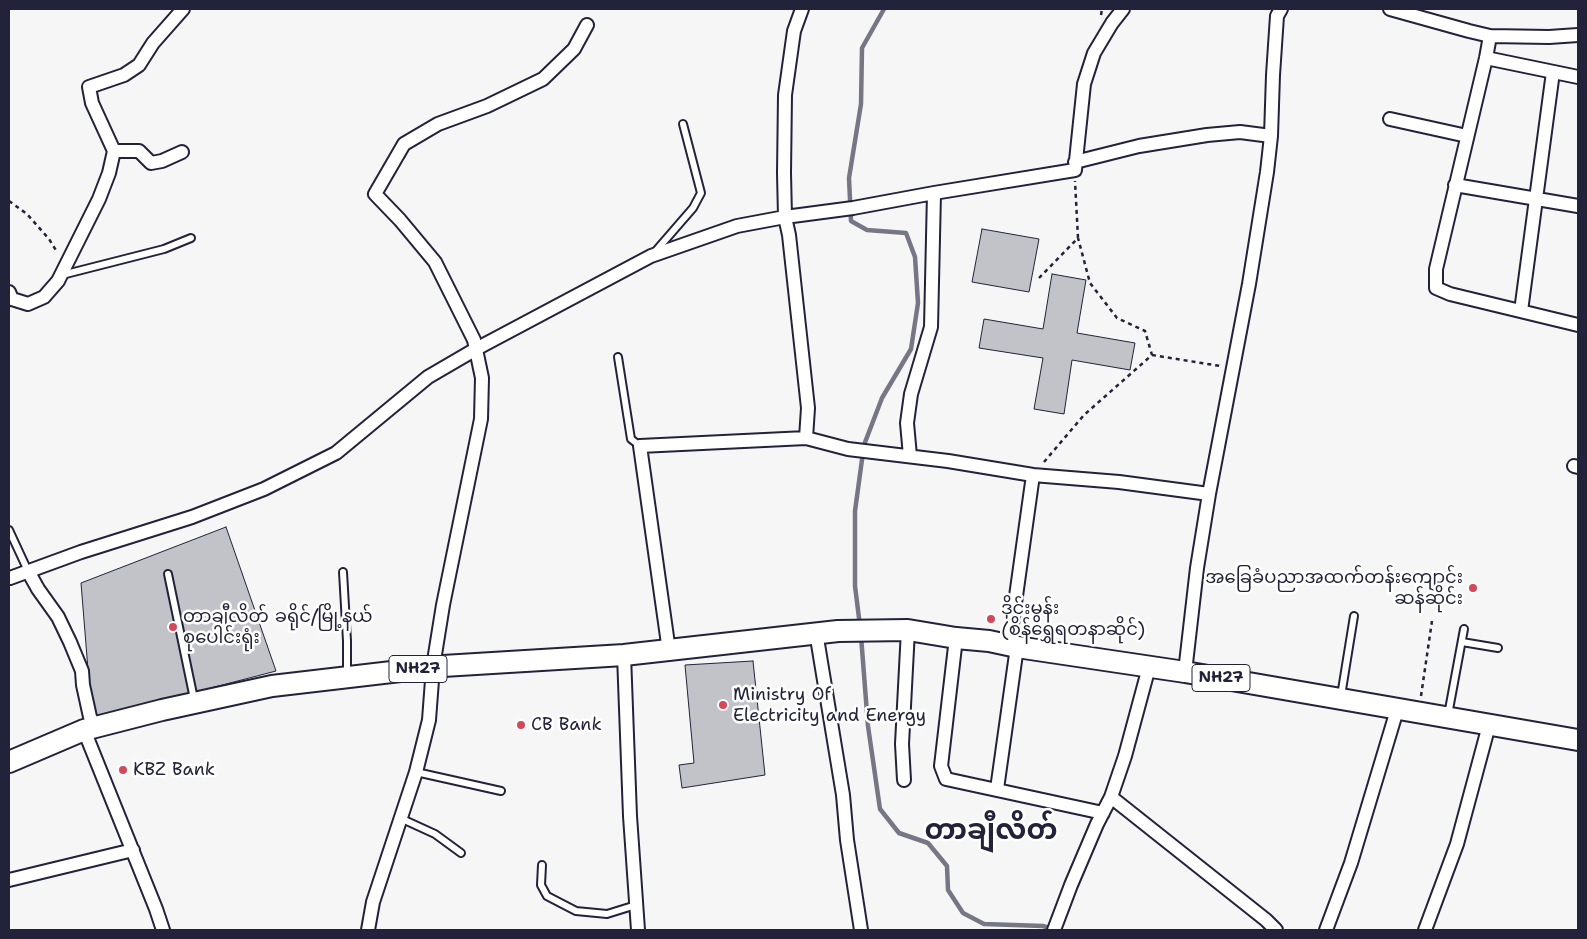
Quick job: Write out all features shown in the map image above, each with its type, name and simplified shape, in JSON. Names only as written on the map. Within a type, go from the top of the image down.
[{"type":"main road","name":"NH27","points":[[9,762],[90,728],[272,686],[443,666],[669,651],[816,632],[908,630],[1185,672],[1578,740]]},
{"type":"street","points":[[9,292],[12,299],[28,304],[44,297],[61,275],[110,173],[114,151],[92,102],[88,87],[124,75],[139,65],[153,43],[183,9]]},
{"type":"street","points":[[802,9],[794,31],[785,95],[784,173],[785,217],[789,235],[808,408],[806,438]]},
{"type":"street","points":[[1075,166],[1084,84],[1094,53],[1123,9]]},
{"type":"street","points":[[1185,672],[1197,568],[1209,494],[1266,181],[1271,136],[1277,16],[1281,9]]},
{"type":"street","points":[[1390,9],[1490,36],[1549,37],[1578,35]]},
{"type":"street","points":[[368,930],[373,902],[416,772],[428,720],[433,667],[443,605],[481,419],[482,378],[474,340],[435,262],[400,220],[375,194],[404,144],[438,124],[487,106],[543,79],[574,49],[587,25]]},
{"type":"street","points":[[1490,36],[1436,269],[1436,288],[1450,294],[1578,325]]},
{"type":"street","points":[[1486,58],[1578,77]]},
{"type":"street","points":[[1521,311],[1554,72]]},
{"type":"street","points":[[1390,119],[1467,136]]},
{"type":"street","points":[[10,578],[81,552],[192,517],[264,489],[336,453],[428,376],[651,256],[737,226],[934,193],[1075,166],[1139,146],[1207,135],[1240,132],[1271,136]]},
{"type":"street","points":[[114,151],[139,151],[151,163],[162,161],[182,152]]},
{"type":"street","points":[[1455,185],[1578,206]]},
{"type":"street","points":[[910,456],[907,423],[911,394],[931,327],[934,193]]},
{"type":"street","points":[[669,651],[640,446],[806,438],[848,449],[948,461],[1033,475],[1119,482],[1209,494]]},
{"type":"street","points":[[997,789],[1033,475]]},
{"type":"street","points":[[28,572],[38,590],[58,617],[82,671],[90,717],[90,728],[161,930]]},
{"type":"street","points":[[904,780],[902,744],[908,630]]},
{"type":"street","points":[[816,632],[843,794],[847,840],[861,930]]},
{"type":"street","points":[[956,638],[941,766],[946,779],[1103,812]]},
{"type":"street","points":[[624,655],[630,816],[638,930]]},
{"type":"street","points":[[1054,930],[1103,812],[1112,797],[1149,667]]},
{"type":"street","points":[[1326,930],[1351,863],[1397,710]]},
{"type":"street","points":[[1425,930],[1457,844],[1489,725]]},
{"type":"street","points":[[1112,797],[1276,930]]},
{"type":"street","points":[[9,880],[133,850]]},
{"type":"lane","points":[[651,256],[692,208],[701,193],[683,124]]},
{"type":"lane","points":[[61,275],[164,249],[191,238]]},
{"type":"lane","points":[[618,357],[632,439],[640,446]]},
{"type":"lane","points":[[9,530],[28,572]]},
{"type":"lane","points":[[343,572],[347,641],[346,678]]},
{"type":"lane","points":[[168,574],[195,703]]},
{"type":"lane","points":[[1340,699],[1354,616]]},
{"type":"lane","points":[[1448,718],[1464,629]]},
{"type":"lane","points":[[1462,642],[1498,648]]},
{"type":"lane","points":[[416,772],[502,791]]},
{"type":"lane","points":[[400,818],[435,834],[461,854]]},
{"type":"lane","points":[[542,865],[541,885],[547,896],[576,911],[607,914],[636,905]]},
{"type":"path","points":[[1075,166],[1078,238],[1090,284],[1117,318],[1144,331],[1152,355]]},
{"type":"path","points":[[9,201],[27,214],[49,239],[59,255],[61,275]]},
{"type":"path","points":[[1039,278],[1078,238]]},
{"type":"path","points":[[1152,355],[1233,368]]},
{"type":"path","points":[[1033,475],[1084,415],[1152,355]]},
{"type":"path","points":[[1419,714],[1432,621]]},
{"type":"building","points":[[982,229],[1039,239],[1029,292],[972,282]]},
{"type":"building","points":[[1052,274],[1086,280],[1077,333],[1135,343],[1130,370],[1072,360],[1064,414],[1034,409],[1043,358],[979,348],[984,319],[1043,329]]},
{"type":"building","name":"တာချီလိတ် ခရိုင်/မြို့နယ် စုပေါင်းရုံး","points":[[226,527],[276,671],[92,719],[81,583]]},
{"type":"building","name":"Ministry Of Electricity and Energy","points":[[753,661],[765,775],[682,788],[679,765],[694,763],[685,665]]},
{"type":"waterway","points":[[860,626],[855,586],[855,511],[864,445],[882,398],[911,349],[918,303],[915,257],[906,233],[867,230],[851,221],[849,178],[861,104],[862,48],[884,9]]},
{"type":"waterway","points":[[861,636],[868,726],[880,809],[899,833],[928,843],[947,866],[948,890],[963,913],[984,924],[1043,926],[1052,929]]},
{"type":"place","name":"အခြေခံပညာအထက်တန်းကျောင်း ဆန်ဆိုင်း","points":[[1473,588]]},
{"type":"place","name":"ဒိုင်းမွန်း (စိန်ရွှေရတနာဆိုင်)","points":[[991,619]]},
{"type":"place","name":"တာချီလိတ် ခရိုင်/မြို့နယ် စုပေါင်းရုံး","points":[[173,627]]},
{"type":"place","name":"Ministry Of Electricity and Energy","points":[[723,705]]},
{"type":"place","name":"CB Bank","points":[[521,725]]},
{"type":"place","name":"KBZ Bank","points":[[123,770]]},
{"type":"district","name":"တာချီလိတ်","points":[[991,832]]}]
